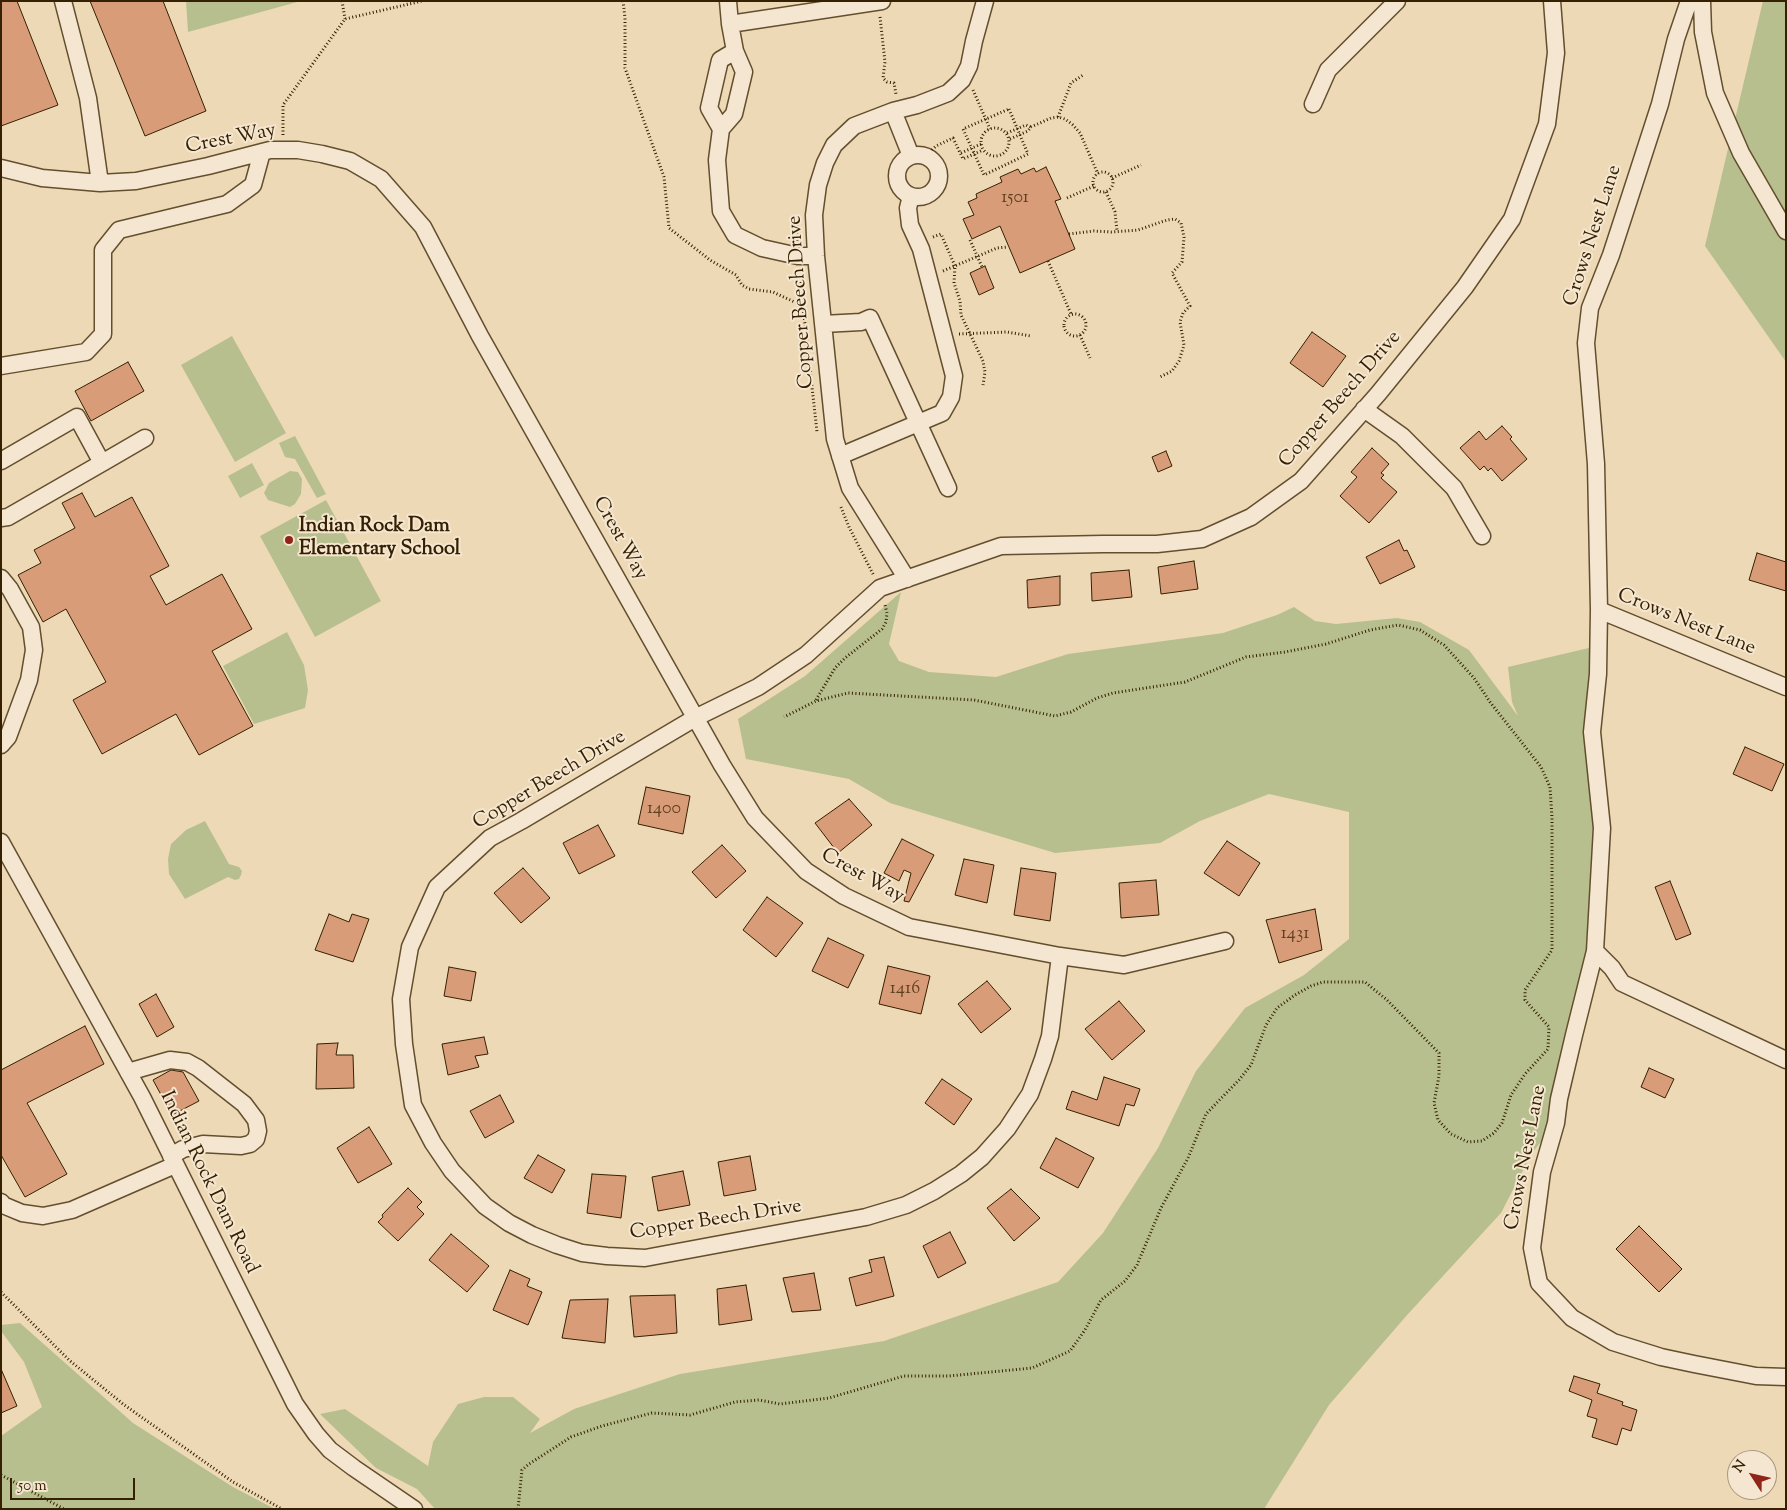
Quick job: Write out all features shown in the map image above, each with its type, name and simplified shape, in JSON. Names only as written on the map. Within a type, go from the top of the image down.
[{"type":"street","points":[[63,1],[88,98],[100,183]]},
{"type":"street","points":[[728,1],[734,51],[744,72],[734,114],[721,129],[717,160],[721,211],[735,235],[762,248],[798,256],[816,256]]},
{"type":"street","points":[[1313,104],[1328,70],[1397,1]]},
{"type":"street","name":"Copper Beech Drive","points":[[1060,956],[1050,1036],[1030,1094],[1008,1129],[982,1157],[941,1186],[906,1205],[866,1217],[645,1258],[607,1256],[582,1252],[557,1245],[509,1223],[485,1206],[452,1171],[433,1143],[413,1106],[404,1044],[401,999],[410,947],[437,887],[490,838],[695,718],[758,687],[806,655],[880,588],[1001,546],[1157,544],[1202,539],[1251,517],[1301,481],[1364,409],[1465,287],[1512,219],[1547,124],[1556,53],[1552,1]]},
{"type":"street","name":"Crows Nest Lane","points":[[1689,1],[1676,39],[1660,104],[1611,255],[1590,308],[1586,343],[1596,464],[1599,610],[1598,674],[1592,732],[1602,828],[1595,951],[1559,1099],[1556,1123],[1542,1172],[1532,1248],[1539,1283],[1572,1318],[1614,1342],[1662,1357],[1694,1364],[1756,1376],[1786,1377]]},
{"type":"street","points":[[1702,1],[1703,32],[1715,93],[1741,153],[1786,231]]},
{"type":"street","points":[[730,24],[880,2]]},
{"type":"street","points":[[962,80],[969,66],[983,2]]},
{"type":"street","points":[[721,129],[709,108],[720,60],[734,51]]},
{"type":"street","name":"Copper Beech Drive","points":[[907,579],[850,488],[835,439],[816,256],[814,215],[818,185],[825,163],[834,145],[854,126],[896,111],[917,106],[948,93],[962,80]]},
{"type":"street","points":[[896,111],[918,156]]},
{"type":"street","name":"Crest Way","points":[[1,168],[42,178],[100,183],[145,179],[262,152],[298,150],[350,161],[382,179],[423,227],[480,336],[722,765],[755,818],[806,871],[844,896],[909,927],[1060,956],[1124,965],[1224,942]]},
{"type":"street","points":[[1,366],[86,352],[103,334],[104,250],[119,230],[227,204],[253,185],[262,152]]},
{"type":"street","points":[[918,156],[932,160],[937,165],[939,172],[937,187],[926,196],[918,198],[904,193],[897,180],[900,166],[918,156]]},
{"type":"street","points":[[840,456],[942,413],[951,398],[954,376],[921,248],[910,225],[908,208],[911,196]]},
{"type":"street","points":[[823,324],[861,322],[870,318],[948,488]]},
{"type":"street","points":[[1364,409],[1402,436],[1454,488],[1482,536]]},
{"type":"street","points":[[1,461],[77,417],[102,463]]},
{"type":"street","points":[[1,518],[8,516],[145,438]]},
{"type":"street","points":[[1,578],[10,589],[31,627],[34,650],[29,680],[8,737],[1,745]]},
{"type":"street","name":"Crows Nest Lane","points":[[1599,610],[1786,687]]},
{"type":"street","name":"Indian Rock Dam Road","points":[[1,842],[128,1072],[295,1404],[330,1450],[414,1509]]},
{"type":"street","points":[[1595,951],[1612,968],[1622,983],[1786,1060]]},
{"type":"street","points":[[1,1202],[3,1205],[22,1213],[43,1216],[72,1210],[173,1160],[183,1149],[203,1144],[241,1146],[250,1144],[256,1139],[258,1131],[256,1120],[244,1104],[198,1068],[187,1062],[170,1060],[128,1072]]},
{"type":"path","points":[[342,1],[344,19]]},
{"type":"path","points":[[283,150],[283,105],[344,19],[422,1]]},
{"type":"path","points":[[623,1],[625,18],[624,68],[664,177],[669,228],[710,260],[736,275],[742,284],[749,289],[772,292],[802,306],[815,426],[818,435]]},
{"type":"path","points":[[880,2],[885,62],[883,78],[887,82],[894,83],[896,111]]},
{"type":"path","points":[[1058,117],[1071,83],[1083,75]]},
{"type":"path","points":[[962,80],[973,90],[990,129]]},
{"type":"path","points":[[1009,109],[1028,154],[984,175],[963,129],[986,119],[1009,109]]},
{"type":"path","points":[[1008,133],[1026,125],[1031,126],[1058,117],[1073,125],[1080,133],[1098,174]]},
{"type":"path","points":[[1010,139],[1028,131],[1031,126]]},
{"type":"path","points":[[995,127],[1001,128],[1008,133],[1010,139],[1009,147],[1001,155],[990,155],[983,150],[981,144],[982,136],[990,129],[995,127]]},
{"type":"path","points":[[918,156],[953,138],[963,159],[983,150]]},
{"type":"path","points":[[961,153],[981,144]]},
{"type":"path","points":[[1112,178],[1141,165]]},
{"type":"path","points":[[1106,172],[1112,178],[1112,187],[1106,192],[1100,192],[1094,186],[1094,178],[1098,174],[1106,172]]},
{"type":"path","points":[[1067,198],[1094,186]]},
{"type":"path","points":[[1106,192],[1115,212],[1117,231]]},
{"type":"path","points":[[1069,234],[1087,231],[1138,230],[1175,219],[1181,223],[1184,231],[1182,262],[1172,272],[1190,306],[1183,313],[1180,322],[1184,345],[1180,361],[1172,371],[1160,377]]},
{"type":"path","points":[[917,241],[941,234],[955,266],[954,283],[960,301],[961,315],[983,361],[985,372],[983,385]]},
{"type":"path","points":[[970,240],[982,267]]},
{"type":"path","points":[[928,277],[997,248],[1008,247]]},
{"type":"path","points":[[1048,260],[1071,314]]},
{"type":"path","points":[[1071,314],[1080,315],[1084,318],[1086,328],[1080,335]]},
{"type":"path","points":[[1071,314],[1064,322],[1064,327],[1070,334],[1080,335]]},
{"type":"path","points":[[944,337],[970,332],[1007,332],[1031,336]]},
{"type":"path","points":[[1080,335],[1090,358]]},
{"type":"path","points":[[816,701],[835,668],[882,629],[886,622],[886,613],[880,588],[849,527],[840,503]]},
{"type":"path","points":[[518,1509],[522,1470],[572,1437],[602,1426],[652,1413],[690,1415],[735,1402],[758,1400],[780,1404],[828,1398],[904,1376],[949,1376],[1032,1368],[1070,1351],[1085,1330],[1101,1300],[1126,1281],[1137,1265],[1161,1208],[1188,1158],[1206,1114],[1239,1080],[1250,1065],[1266,1025],[1277,1008],[1312,986],[1323,982],[1365,982],[1387,1000],[1439,1053],[1439,1076],[1434,1103],[1438,1120],[1451,1134],[1468,1142],[1482,1141],[1494,1133],[1502,1123],[1511,1095],[1548,1049],[1549,1026],[1525,1000],[1525,990],[1552,950],[1552,818],[1550,787],[1541,767],[1490,702],[1474,678],[1444,645],[1420,630],[1398,625],[1370,630],[1326,644],[1246,657],[1185,682],[1113,693],[1097,698],[1071,712],[1055,716],[974,700],[848,693],[816,701],[784,717]]},
{"type":"path","points":[[1,1292],[69,1360],[123,1404],[233,1482],[282,1509]]},
{"type":"path","points":[[1,1476],[64,1509]]},
{"type":"green space","points":[[186,1],[301,1],[188,32]]},
{"type":"green space","points":[[1763,1],[1786,1],[1786,362],[1705,246]]},
{"type":"green space","points":[[232,336],[286,433],[235,462],[181,365]]},
{"type":"green space","points":[[295,436],[326,494],[317,498],[295,459],[285,457],[279,443]]},
{"type":"green space","points":[[252,463],[264,485],[240,498],[228,476]]},
{"type":"green space","points":[[290,471],[298,472],[302,479],[301,494],[295,504],[290,507],[268,500],[264,493],[269,483]]},
{"type":"green space","points":[[326,500],[381,601],[315,637],[260,536]]},
{"type":"green space","points":[[901,592],[889,644],[899,661],[929,672],[996,677],[1068,654],[1223,633],[1277,615],[1294,607],[1315,621],[1336,624],[1397,618],[1420,622],[1469,650],[1518,716],[1512,702],[1508,667],[1593,647],[1600,849],[1574,1035],[1556,1123],[1532,1153],[1501,1213],[1408,1314],[1329,1405],[1264,1509],[435,1509],[417,1489],[376,1468],[320,1414],[345,1409],[428,1466],[433,1442],[458,1404],[484,1397],[513,1397],[540,1419],[530,1433],[574,1409],[680,1374],[884,1341],[1058,1282],[1103,1233],[1158,1148],[1196,1071],[1245,1008],[1304,975],[1349,939],[1349,812],[1269,794],[1200,821],[1160,843],[1055,853],[890,803],[849,779],[746,759],[738,719],[805,676]]},
{"type":"green space","points":[[287,632],[304,665],[308,690],[305,708],[254,724],[223,666]]},
{"type":"green space","points":[[205,821],[229,864],[239,867],[242,871],[241,875],[239,879],[235,880],[228,877],[185,899],[169,874],[168,859],[171,844],[186,830]]},
{"type":"green space","points":[[20,1323],[133,1423],[233,1487],[275,1509],[1,1509],[1,1436],[42,1407],[24,1362],[1,1331],[1,1325]]},
{"type":"building","points":[[1,1],[17,1],[58,105],[1,126]]},
{"type":"building","points":[[90,1],[163,1],[206,111],[145,136]]},
{"type":"building","points":[[1046,167],[1061,199],[1055,201],[1075,249],[1020,273],[1000,226],[972,239],[963,219],[974,215],[968,202],[977,198],[976,194],[1002,182],[1000,177],[1018,169],[1021,174],[1034,168],[1036,172]]},
{"type":"building","points":[[985,266],[994,288],[979,295],[970,273]]},
{"type":"building","points":[[1312,332],[1346,356],[1323,387],[1290,363]]},
{"type":"building","points":[[128,362],[144,391],[91,421],[75,391]]},
{"type":"building","points":[[1502,426],[1527,459],[1502,481],[1491,468],[1488,471],[1484,466],[1480,470],[1460,448],[1479,431],[1486,440]]},
{"type":"building","points":[[1372,448],[1389,464],[1381,473],[1384,475],[1381,478],[1397,492],[1369,523],[1340,496],[1357,477],[1351,472]]},
{"type":"building","points":[[1166,451],[1172,466],[1158,472],[1152,457]]},
{"type":"building","points":[[82,493],[95,517],[132,497],[169,566],[150,576],[166,605],[222,574],[252,629],[212,651],[253,726],[199,755],[176,714],[102,754],[73,700],[106,682],[66,609],[43,622],[18,575],[41,563],[34,550],[75,528],[62,503]]},
{"type":"building","points":[[1399,540],[1404,551],[1407,550],[1415,567],[1380,584],[1366,557]]},
{"type":"building","points":[[1757,553],[1786,562],[1786,591],[1749,580]]},
{"type":"building","points":[[1194,561],[1198,589],[1161,594],[1158,567]]},
{"type":"building","points":[[1129,570],[1132,597],[1092,601],[1091,573]]},
{"type":"building","points":[[1060,576],[1060,605],[1028,608],[1027,580]]},
{"type":"building","points":[[1745,747],[1784,764],[1772,791],[1733,774]]},
{"type":"building","points":[[646,787],[690,796],[683,834],[638,824]]},
{"type":"building","points":[[849,799],[872,825],[838,853],[815,823]]},
{"type":"building","points":[[598,825],[615,856],[579,874],[563,843]]},
{"type":"building","points":[[902,839],[934,855],[909,902],[904,901],[911,873],[904,870],[899,881],[884,873]]},
{"type":"building","points":[[1227,841],[1260,863],[1239,896],[1204,873]]},
{"type":"building","points":[[722,845],[746,871],[716,898],[692,872]]},
{"type":"building","points":[[964,859],[994,865],[987,903],[955,895]]},
{"type":"building","points":[[523,868],[550,898],[521,923],[494,893]]},
{"type":"building","points":[[1021,868],[1056,873],[1050,921],[1014,915]]},
{"type":"building","points":[[1156,880],[1159,915],[1121,918],[1119,883]]},
{"type":"building","points":[[1670,881],[1691,934],[1676,940],[1655,887]]},
{"type":"building","points":[[767,897],[803,923],[776,957],[743,930]]},
{"type":"building","points":[[1315,909],[1322,950],[1279,963],[1266,920]]},
{"type":"building","points":[[329,914],[349,922],[352,914],[369,919],[353,962],[315,950]]},
{"type":"building","points":[[828,938],[864,955],[848,988],[812,971]]},
{"type":"building","points":[[888,966],[930,976],[921,1014],[879,1004]]},
{"type":"building","points":[[449,967],[476,972],[471,1001],[444,996]]},
{"type":"building","points":[[987,981],[1011,1009],[981,1033],[958,1004]]},
{"type":"building","points":[[156,994],[174,1027],[157,1037],[139,1004]]},
{"type":"building","points":[[1119,1001],[1145,1031],[1112,1060],[1085,1029]]},
{"type":"building","points":[[85,1026],[104,1064],[27,1103],[67,1174],[25,1197],[1,1155],[1,1070]]},
{"type":"building","points":[[484,1037],[488,1054],[475,1056],[479,1067],[448,1075],[442,1044]]},
{"type":"building","points":[[338,1043],[336,1055],[353,1055],[354,1088],[316,1089],[317,1044]]},
{"type":"building","points":[[1649,1068],[1674,1079],[1665,1098],[1641,1087]]},
{"type":"building","points":[[171,1070],[183,1072],[199,1101],[172,1115],[153,1080]]},
{"type":"building","points":[[1104,1077],[1140,1089],[1134,1106],[1126,1104],[1119,1126],[1066,1109],[1072,1091],[1097,1100]]},
{"type":"building","points":[[942,1079],[972,1099],[954,1125],[925,1103]]},
{"type":"building","points":[[500,1095],[514,1122],[485,1138],[470,1111]]},
{"type":"building","points":[[369,1127],[392,1164],[358,1183],[337,1148]]},
{"type":"building","points":[[1056,1138],[1094,1158],[1078,1188],[1040,1168]]},
{"type":"building","points":[[538,1155],[565,1170],[552,1193],[524,1178]]},
{"type":"building","points":[[750,1156],[756,1190],[724,1196],[718,1162]]},
{"type":"building","points":[[683,1171],[690,1205],[658,1211],[652,1177]]},
{"type":"building","points":[[592,1174],[626,1176],[621,1218],[587,1213]]},
{"type":"building","points":[[408,1188],[422,1202],[417,1207],[424,1214],[398,1241],[378,1222],[383,1217],[382,1215]]},
{"type":"building","points":[[1011,1189],[1040,1218],[1014,1241],[987,1208]]},
{"type":"building","points":[[1639,1226],[1682,1269],[1659,1292],[1616,1249]]},
{"type":"building","points":[[950,1232],[966,1263],[938,1278],[923,1246]]},
{"type":"building","points":[[451,1234],[489,1266],[467,1292],[429,1260]]},
{"type":"building","points":[[884,1257],[894,1296],[856,1306],[849,1278],[872,1272],[869,1260]]},
{"type":"building","points":[[510,1270],[530,1279],[527,1286],[542,1292],[528,1325],[493,1310]]},
{"type":"building","points":[[814,1273],[821,1310],[792,1312],[783,1278]]},
{"type":"building","points":[[746,1285],[752,1320],[719,1325],[717,1289]]},
{"type":"building","points":[[675,1295],[677,1333],[634,1337],[630,1296]]},
{"type":"building","points":[[608,1299],[605,1343],[562,1338],[570,1300]]},
{"type":"building","points":[[1,1369],[17,1406],[1,1413]]},
{"type":"building","points":[[1574,1376],[1600,1384],[1597,1393],[1623,1402],[1622,1405],[1637,1410],[1631,1431],[1622,1428],[1617,1445],[1592,1437],[1597,1419],[1587,1416],[1592,1400],[1569,1391]]},
{"type":"place","name":"Indian Rock Dam Elementary School","points":[[289,540]]}]
